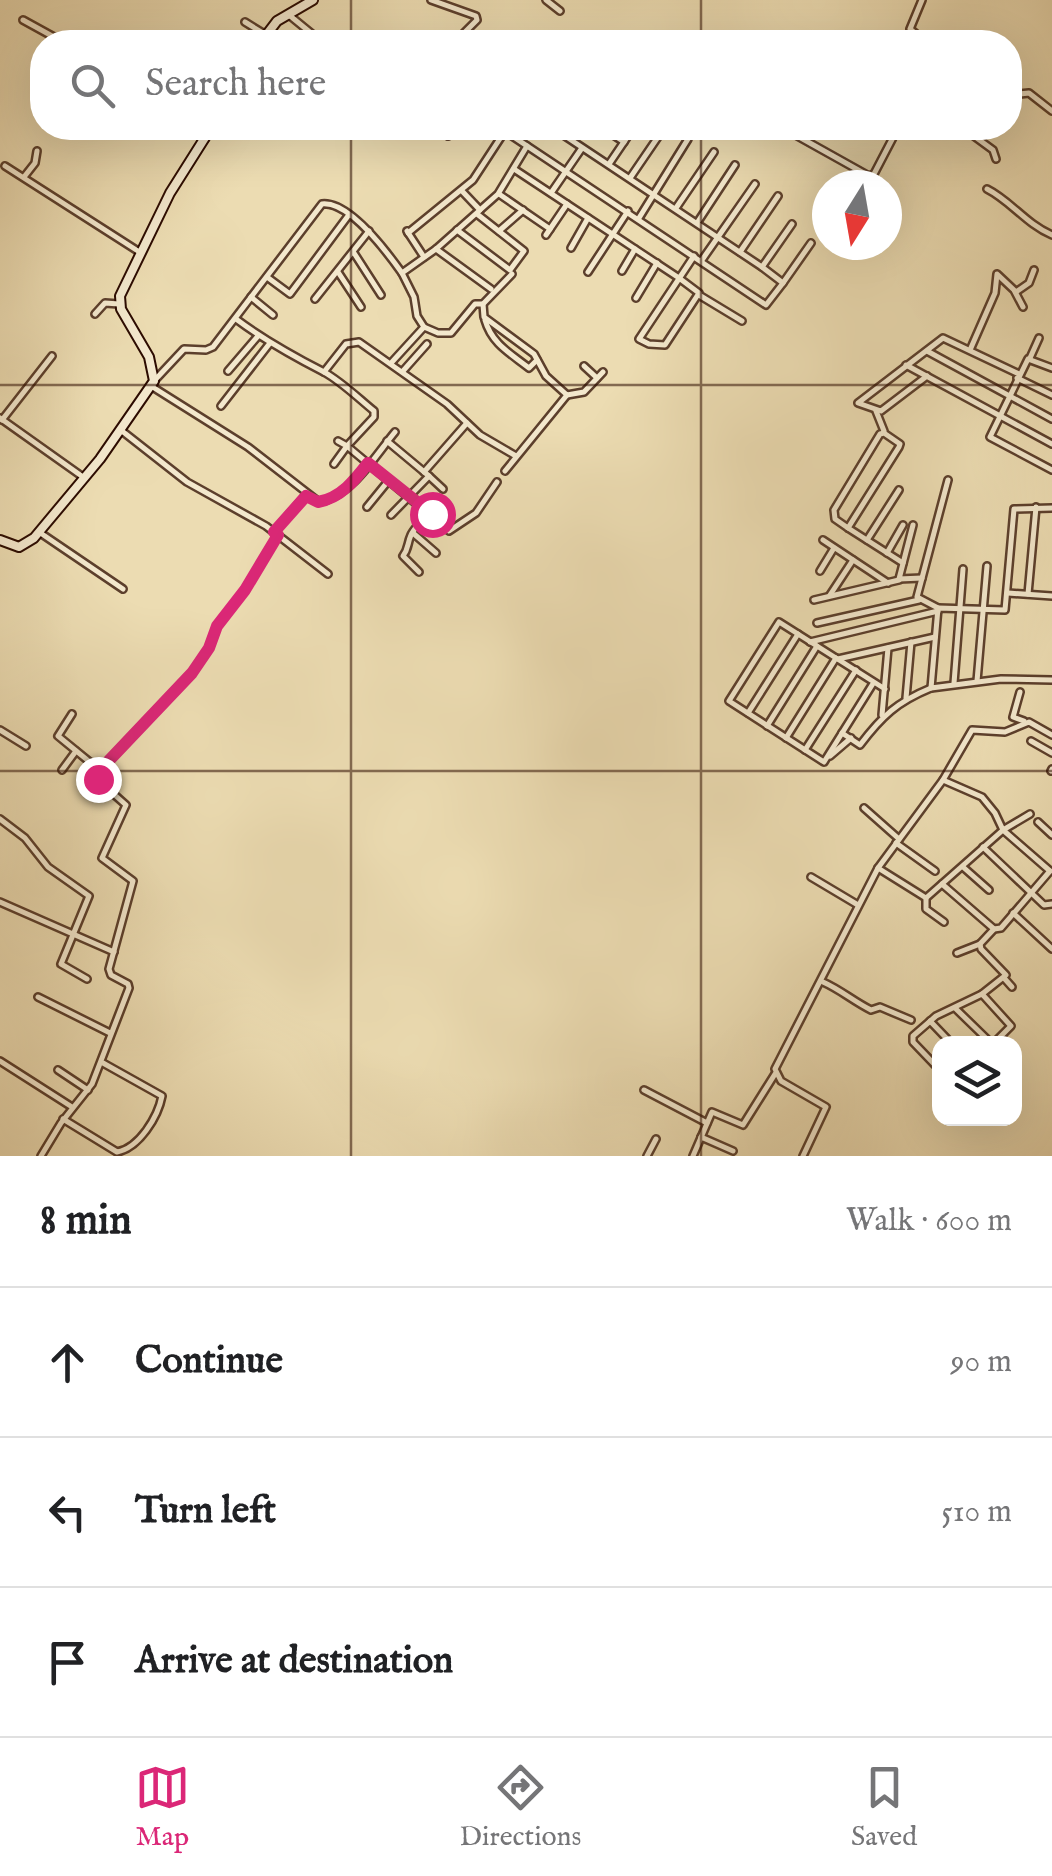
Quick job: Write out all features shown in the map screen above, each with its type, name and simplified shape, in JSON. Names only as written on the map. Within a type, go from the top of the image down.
[{"type":"street","points":[[272,30],[287,13],[312,0]]},
{"type":"street","points":[[431,0],[476,17],[466,30]]},
{"type":"street","points":[[546,0],[560,11]]},
{"type":"street","points":[[911,30],[922,0]]},
{"type":"street","points":[[287,13],[308,30]]},
{"type":"street","points":[[23,20],[41,30]]},
{"type":"street","points":[[245,22],[254,30]]},
{"type":"street","points":[[1022,94],[1028,93],[1052,111]]},
{"type":"street","points":[[120,304],[170,193],[204,140]]},
{"type":"street","points":[[424,257],[408,232],[462,190],[484,166],[497,140]]},
{"type":"street","points":[[519,140],[766,305],[812,243]]},
{"type":"street","points":[[574,140],[784,283]]},
{"type":"street","points":[[609,164],[625,140]]},
{"type":"street","points":[[630,178],[656,140]]},
{"type":"street","points":[[639,218],[687,140]]},
{"type":"street","points":[[803,140],[856,170]]},
{"type":"street","points":[[876,170],[892,140]]},
{"type":"street","points":[[979,140],[993,150],[996,159]]},
{"type":"street","points":[[402,274],[498,194],[527,146]]},
{"type":"street","points":[[551,193],[582,148]]},
{"type":"street","points":[[24,177],[37,152]]},
{"type":"street","points":[[676,208],[714,152]]},
{"type":"street","points":[[697,223],[735,165]]},
{"type":"street","points":[[5,166],[141,253]]},
{"type":"street","points":[[514,168],[742,321]]},
{"type":"street","points":[[702,260],[755,184]]},
{"type":"street","points":[[986,188],[1052,235]]},
{"type":"street","points":[[457,230],[509,270],[524,251],[478,212],[462,190]]},
{"type":"street","points":[[498,194],[548,232],[566,204]]},
{"type":"street","points":[[740,252],[778,196]]},
{"type":"street","points":[[0,540],[24,546],[39,532],[122,431],[152,383],[184,349],[213,347],[322,204],[331,204],[369,231],[402,274],[424,328],[450,333],[475,304],[483,304],[512,274]]},
{"type":"street","points":[[499,231],[523,210]]},
{"type":"street","points":[[588,272],[628,211]]},
{"type":"street","points":[[266,276],[289,294],[348,216]]},
{"type":"street","points":[[572,248],[588,218]]},
{"type":"street","points":[[762,267],[792,224]]},
{"type":"street","points":[[315,298],[369,231]]},
{"type":"street","points":[[436,249],[491,290]]},
{"type":"street","points":[[622,271],[635,249]]},
{"type":"street","points":[[354,253],[381,295]]},
{"type":"street","points":[[694,255],[639,339],[664,345],[700,295]]},
{"type":"street","points":[[636,298],[657,264]]},
{"type":"street","points":[[1016,292],[1029,283],[1034,270]]},
{"type":"street","points":[[338,272],[361,307]]},
{"type":"street","points":[[970,350],[994,293],[997,274],[1016,292],[1023,306]]},
{"type":"street","points":[[251,297],[273,315]]},
{"type":"street","points":[[94,314],[105,303],[120,304]]},
{"type":"street","points":[[120,304],[146,349],[152,383],[262,457],[318,502],[349,486],[395,432]]},
{"type":"street","points":[[483,304],[484,317],[496,343],[529,368],[537,360]]},
{"type":"street","points":[[484,317],[518,341],[567,395]]},
{"type":"street","points":[[236,319],[270,343],[324,372],[375,412],[334,464]]},
{"type":"street","points":[[392,362],[424,328]]},
{"type":"street","points":[[496,343],[504,332]]},
{"type":"street","points":[[228,371],[258,335]]},
{"type":"street","points":[[927,376],[884,410],[860,405],[858,400],[945,338],[1052,395]]},
{"type":"street","points":[[1039,338],[990,439],[1052,470]]},
{"type":"street","points":[[324,372],[352,340],[392,362],[487,440],[516,456]]},
{"type":"street","points":[[508,352],[518,341]]},
{"type":"street","points":[[221,406],[270,343]]},
{"type":"street","points":[[404,371],[426,344]]},
{"type":"street","points":[[926,350],[1052,419]]},
{"type":"street","points":[[52,356],[1,419],[85,478]]},
{"type":"street","points":[[1030,358],[1051,365]]},
{"type":"street","points":[[906,365],[1052,444]]},
{"type":"street","points":[[584,366],[597,378]]},
{"type":"street","points":[[505,470],[567,395],[581,394],[602,372]]},
{"type":"street","points":[[848,528],[900,447],[884,433],[876,410]]},
{"type":"street","points":[[391,515],[467,423]]},
{"type":"street","points":[[122,431],[187,482],[276,534],[328,574]]},
{"type":"street","points":[[884,433],[834,510],[835,519],[903,563]]},
{"type":"street","points":[[387,441],[443,488]]},
{"type":"street","points":[[338,442],[448,531],[476,513],[497,482]]},
{"type":"street","points":[[367,507],[388,480]]},
{"type":"street","points":[[922,601],[922,578],[948,480]]},
{"type":"street","points":[[867,540],[899,490]]},
{"type":"street","points":[[41,1156],[103,1063],[110,1033],[130,988],[110,973],[133,882],[102,859],[126,804],[98,780],[100,770],[192,673],[276,534],[306,496]]},
{"type":"street","points":[[1028,594],[1036,507]]},
{"type":"street","points":[[767,726],[814,644],[936,608],[1004,610],[1014,509],[1052,508]]},
{"type":"street","points":[[419,572],[403,556],[426,511]]},
{"type":"street","points":[[887,553],[903,525]]},
{"type":"street","points":[[899,580],[913,526]]},
{"type":"street","points":[[39,532],[123,589]]},
{"type":"street","points":[[413,533],[436,552]]},
{"type":"street","points":[[823,540],[888,582]]},
{"type":"street","points":[[820,571],[834,548]]},
{"type":"street","points":[[829,596],[853,560]]},
{"type":"street","points":[[976,681],[987,566]]},
{"type":"street","points":[[954,683],[964,569]]},
{"type":"street","points":[[862,589],[872,572]]},
{"type":"street","points":[[814,600],[922,578]]},
{"type":"street","points":[[1008,593],[1052,595]]},
{"type":"street","points":[[817,623],[922,601],[936,608]]},
{"type":"street","points":[[931,688],[936,608]]},
{"type":"street","points":[[824,762],[729,701],[779,622],[884,688]]},
{"type":"street","points":[[748,713],[798,634]]},
{"type":"street","points":[[786,738],[837,659],[936,637]]},
{"type":"street","points":[[906,698],[911,642]]},
{"type":"street","points":[[882,715],[888,648]]},
{"type":"street","points":[[805,750],[856,670]]},
{"type":"street","points":[[842,733],[860,745],[882,715],[906,698],[931,688],[976,681],[1052,680]]},
{"type":"street","points":[[824,762],[874,682]]},
{"type":"street","points":[[1020,692],[1013,717],[1052,735]]},
{"type":"street","points":[[72,714],[58,736],[100,770]]},
{"type":"street","points":[[693,1156],[712,1112],[742,1125],[775,1074],[778,1060],[878,868],[943,780],[972,730],[1005,732],[1026,722]]},
{"type":"street","points":[[0,730],[26,746]]},
{"type":"street","points":[[824,762],[850,738]]},
{"type":"street","points":[[1032,742],[1052,753]]},
{"type":"street","points":[[62,770],[76,750]]},
{"type":"street","points":[[942,884],[1000,929],[1051,870],[1003,830],[996,813],[982,798],[943,780]]},
{"type":"street","points":[[864,808],[935,871]]},
{"type":"street","points":[[944,922],[926,908],[926,898],[1003,830],[1030,814]]},
{"type":"street","points":[[0,820],[25,838],[48,867],[88,895],[61,966],[86,979]]},
{"type":"street","points":[[1038,822],[1052,835]]},
{"type":"street","points":[[983,847],[1044,905],[1052,904]]},
{"type":"street","points":[[963,866],[989,890]]},
{"type":"street","points":[[878,868],[926,898]]},
{"type":"street","points":[[811,877],[858,906]]},
{"type":"street","points":[[0,902],[114,952]]},
{"type":"street","points":[[1014,913],[1052,949]]},
{"type":"street","points":[[957,953],[980,944],[994,928]]},
{"type":"street","points":[[932,1062],[912,1040],[930,1020],[982,994],[1006,974],[980,944]]},
{"type":"street","points":[[1004,978],[1012,987]]},
{"type":"street","points":[[822,982],[846,992],[851,1000],[871,1010],[880,1007],[912,1020]]},
{"type":"street","points":[[982,994],[1011,1027],[1001,1036]]},
{"type":"street","points":[[38,998],[110,1033]]},
{"type":"street","points":[[955,1008],[984,1036]]},
{"type":"street","points":[[930,1020],[945,1036]]},
{"type":"street","points":[[0,1062],[72,1107]]},
{"type":"street","points":[[63,1119],[117,1152],[128,1150],[145,1132],[162,1096],[103,1063]]},
{"type":"street","points":[[58,1070],[88,1090]]},
{"type":"street","points":[[775,1074],[826,1107],[803,1156]]},
{"type":"street","points":[[644,1090],[707,1124]]},
{"type":"street","points":[[701,1137],[733,1151]]},
{"type":"street","points":[[647,1156],[656,1139]]},
{"type":"route","points":[[98,779],[100,770],[192,673],[209,648],[217,626],[245,590],[278,535],[274,532],[306,496],[318,502],[330,499],[349,486],[368,463],[432,514]]}]
